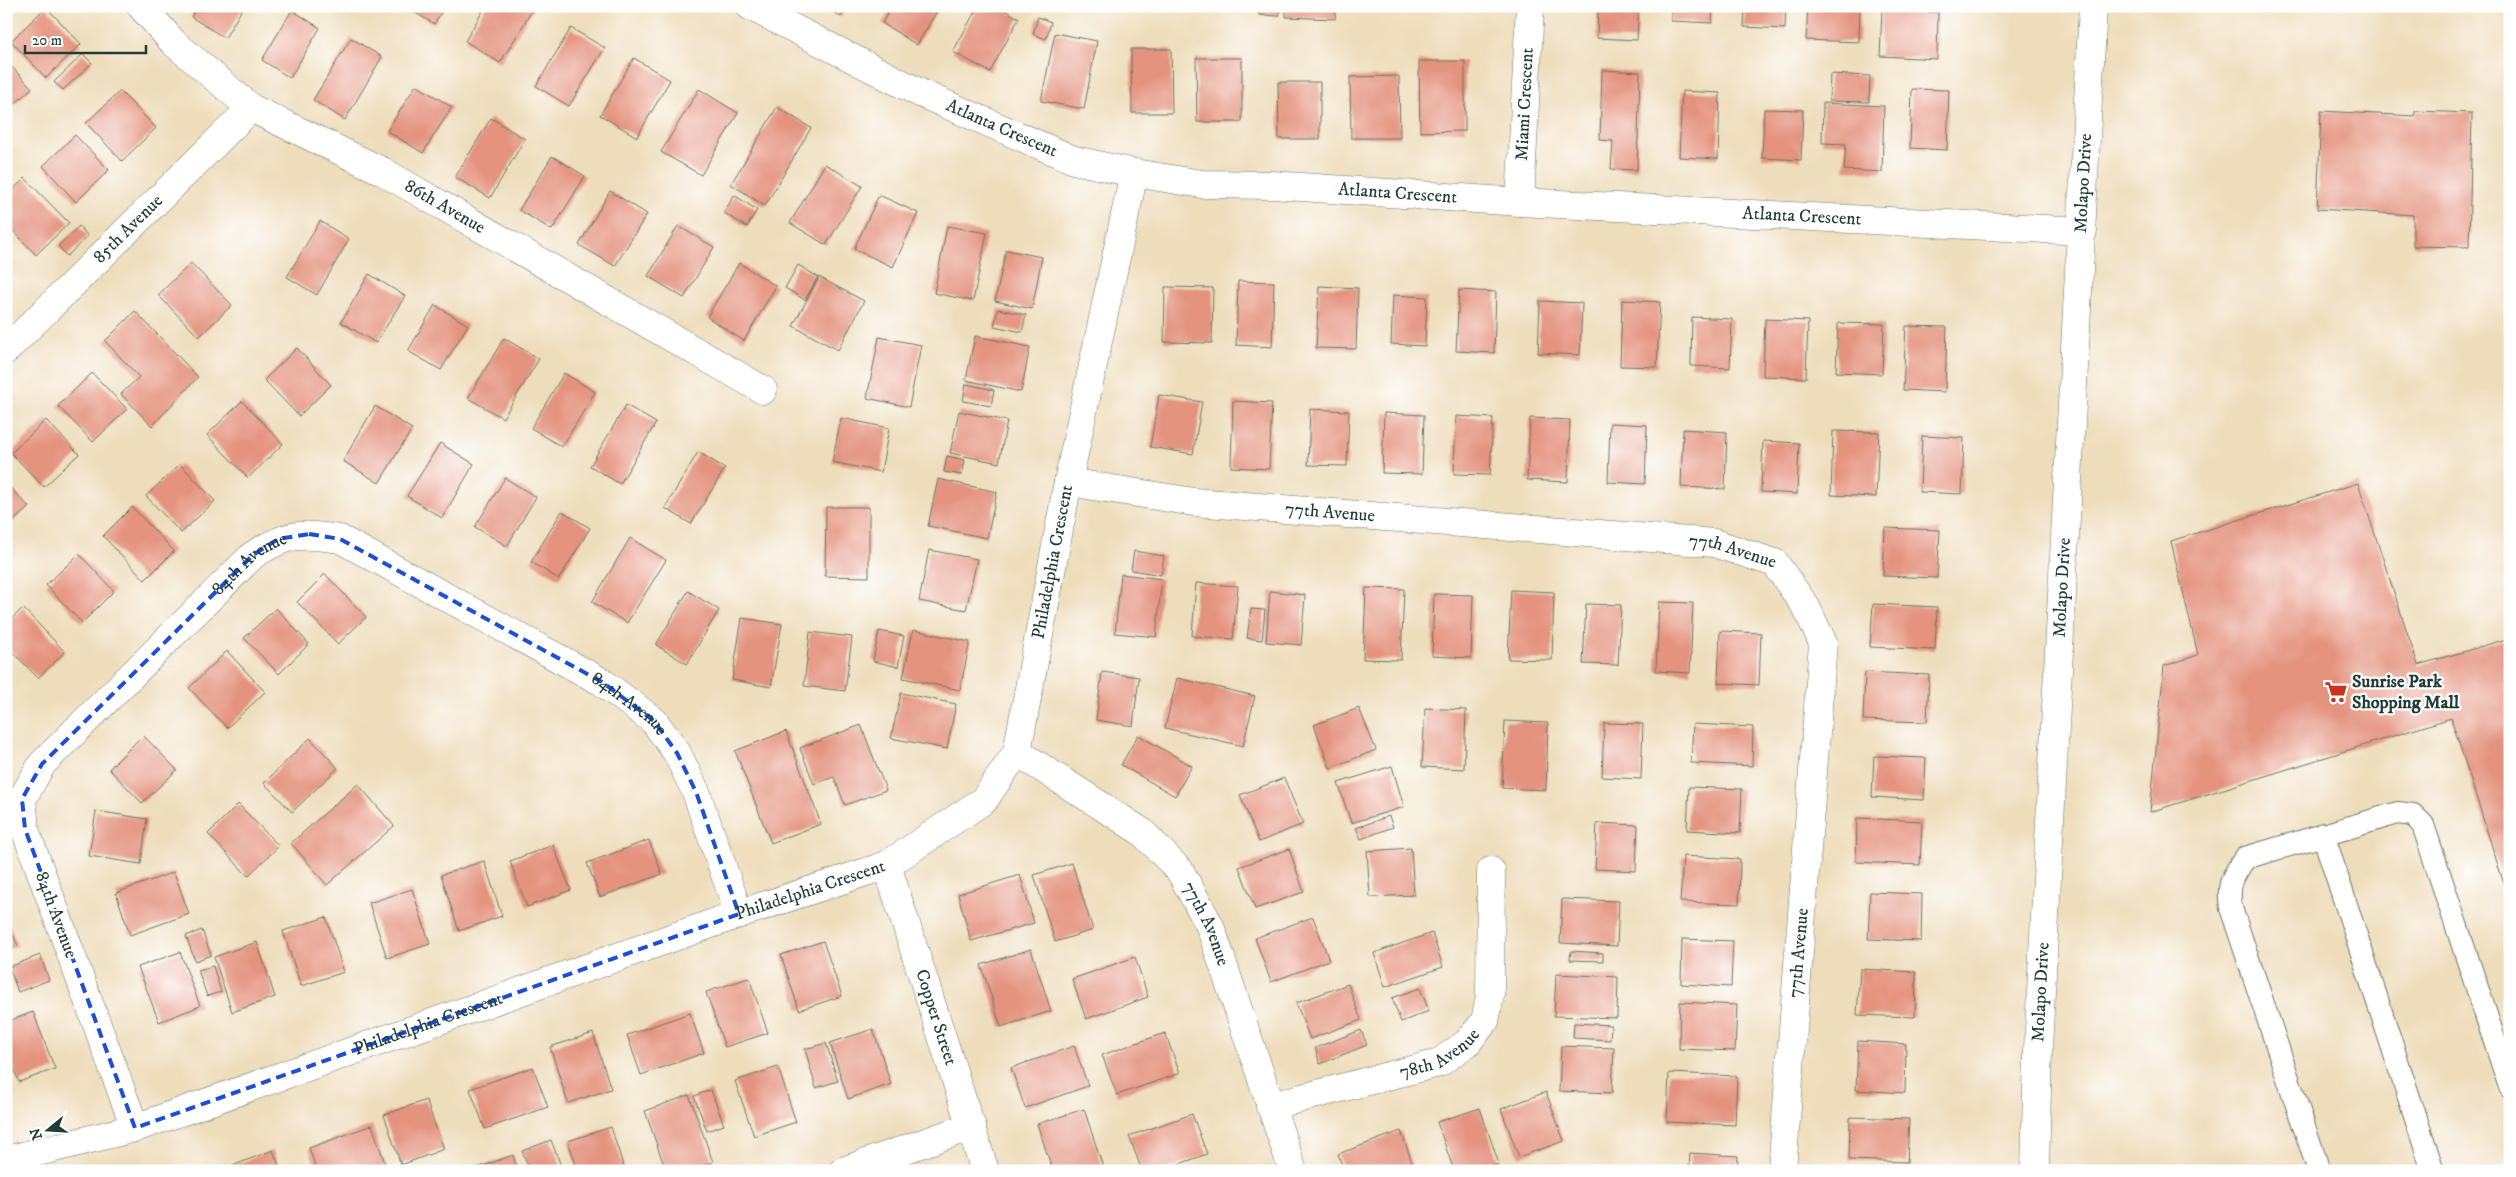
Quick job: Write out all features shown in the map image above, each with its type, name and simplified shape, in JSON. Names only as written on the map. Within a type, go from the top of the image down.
[{"type":"street","name":"86th Avenue","points":[[141,6],[173,42],[252,108],[382,170],[763,390]]},
{"type":"street","name":"Atlanta Crescent","points":[[750,6],[920,93],[1074,160],[1134,173],[1202,184],[1272,185],[1520,202],[2083,232]]},
{"type":"street","name":"Miami Crescent","points":[[1520,202],[1530,6]]},
{"type":"street","name":"Molapo Drive","points":[[2035,1171],[2038,1049],[2083,232],[2093,6]]},
{"type":"street","name":"85th Avenue","points":[[6,350],[252,108]]},
{"type":"street","name":"Philadelphia Crescent","points":[[6,1160],[135,1128],[739,914],[887,865],[984,800],[1017,752],[1068,482],[1134,173]]},
{"type":"street","name":"77th Avenue","points":[[1068,482],[1194,502],[1714,543],[1775,563],[1806,607],[1823,644],[1782,1171]]},
{"type":"street","name":"84th Avenue","points":[[135,1128],[25,829],[22,799],[42,764],[253,555],[278,539],[309,534],[340,539],[602,682],[654,721],[677,753],[696,792],[739,914]]},
{"type":"street","name":"77th Avenue","points":[[1017,752],[1142,832],[1180,870],[1210,926],[1293,1171]]},
{"type":"street","name":"Copper Street","points":[[887,865],[985,1171]]},
{"type":"street","name":"78th Avenue","points":[[1270,1106],[1439,1062],[1467,1043],[1485,1021],[1490,996],[1491,871]]},
{"type":"street","points":[[843,1171],[972,1126]]},
{"type":"lane","points":[[2319,1171],[2231,908],[2228,892],[2234,874],[2245,858],[2398,812],[2414,815],[2423,825],[2510,1087]]},
{"type":"lane","points":[[2323,834],[2434,1171]]},
{"type":"highlighted area","points":[[309,534],[340,539],[602,682],[654,721],[677,753],[696,792],[739,914],[135,1128],[25,829],[22,799],[42,764],[253,555],[278,539]]},
{"type":"building","points":[[197,6],[244,6],[225,38],[191,17]]},
{"type":"building","points":[[404,6],[445,6],[434,24]]},
{"type":"building","points":[[486,6],[535,6],[500,63],[465,41]]},
{"type":"building","points":[[823,6],[848,6],[841,17]]},
{"type":"building","points":[[892,6],[940,6],[917,45],[882,23]]},
{"type":"building","points":[[978,6],[997,6],[1019,18],[990,72],[953,52]]},
{"type":"building","points":[[1190,6],[1235,6],[1235,9],[1190,9]]},
{"type":"building","points":[[1259,6],[1280,6],[1279,16],[1259,15]]},
{"type":"building","points":[[1286,6],[1336,6],[1335,19],[1286,17]]},
{"type":"building","points":[[1598,6],[1639,6],[1637,40],[1597,38]]},
{"type":"building","points":[[1671,6],[1713,6],[1712,23],[1671,21]]},
{"type":"building","points":[[1745,6],[1786,6],[1785,29],[1744,27]]},
{"type":"building","points":[[1808,6],[1860,6],[1859,42],[1806,40]]},
{"type":"building","points":[[46,7],[81,44],[46,78],[11,41]]},
{"type":"building","points":[[292,10],[320,28],[290,78],[262,60]]},
{"type":"building","points":[[1882,10],[1938,12],[1937,59],[1880,56]]},
{"type":"building","points":[[1038,17],[1051,22],[1046,39],[1033,34]]},
{"type":"building","points":[[571,28],[605,48],[569,106],[536,86]]},
{"type":"building","points":[[1055,33],[1097,41],[1084,109],[1041,101]]},
{"type":"building","points":[[351,38],[382,57],[345,120],[313,100]]},
{"type":"building","points":[[1131,49],[1171,49],[1172,113],[1132,113]]},
{"type":"building","points":[[83,54],[92,63],[63,90],[54,82]]},
{"type":"building","points":[[634,58],[670,80],[637,137],[600,115]]},
{"type":"building","points":[[1196,58],[1242,58],[1242,122],[1197,122]]},
{"type":"building","points":[[6,61],[32,88],[6,112]]},
{"type":"building","points":[[1419,61],[1465,61],[1465,131],[1420,132]]},
{"type":"building","points":[[1602,70],[1640,72],[1637,170],[1611,169],[1613,141],[1600,140]]},
{"type":"building","points":[[1830,74],[1870,76],[1869,102],[1829,101]]},
{"type":"building","points":[[1399,76],[1400,138],[1351,138],[1350,77]]},
{"type":"building","points":[[1278,82],[1320,82],[1320,139],[1279,139]]},
{"type":"building","points":[[416,85],[452,107],[423,153],[387,131]]},
{"type":"building","points":[[699,89],[738,113],[701,175],[661,152]]},
{"type":"building","points":[[1912,89],[1949,90],[1947,150],[1910,148]]},
{"type":"building","points":[[120,91],[156,128],[122,161],[86,123]]},
{"type":"building","points":[[1682,91],[1720,93],[1718,159],[1679,157]]},
{"type":"building","points":[[1823,103],[1884,106],[1882,172],[1844,170],[1846,144],[1822,143]]},
{"type":"building","points":[[777,107],[811,128],[765,206],[731,184]]},
{"type":"building","points":[[1764,109],[1803,110],[1801,160],[1762,158]]},
{"type":"building","points":[[2321,111],[2415,116],[2415,111],[2472,113],[2469,247],[2413,246],[2413,215],[2317,209]]},
{"type":"building","points":[[491,118],[525,139],[490,198],[455,177]]},
{"type":"building","points":[[75,135],[109,170],[76,202],[43,166]]},
{"type":"building","points":[[552,156],[585,176],[552,230],[519,210]]},
{"type":"building","points":[[825,164],[862,186],[826,245],[790,223]]},
{"type":"building","points":[[25,178],[69,223],[36,255],[6,223],[6,196]]},
{"type":"building","points":[[610,191],[647,214],[615,266],[579,245]]},
{"type":"building","points":[[734,195],[757,210],[747,227],[724,213]]},
{"type":"building","points":[[879,195],[918,213],[893,267],[854,249]]},
{"type":"building","points":[[320,221],[349,239],[317,295],[287,277]]},
{"type":"building","points":[[79,226],[88,236],[67,256],[58,246]]},
{"type":"building","points":[[678,226],[714,247],[684,298],[648,276]]},
{"type":"building","points":[[947,226],[987,233],[973,301],[934,293]]},
{"type":"building","points":[[1006,250],[1042,257],[1032,309],[995,301]]},
{"type":"building","points":[[191,263],[232,305],[199,337],[158,295]]},
{"type":"building","points":[[739,263],[776,286],[744,341],[707,317]]},
{"type":"building","points":[[798,265],[818,277],[805,300],[785,288]]},
{"type":"building","points":[[369,274],[405,296],[376,343],[341,322]]},
{"type":"building","points":[[819,277],[864,301],[838,350],[793,326]]},
{"type":"building","points":[[1238,281],[1274,282],[1272,347],[1236,345]]},
{"type":"building","points":[[1319,286],[1358,288],[1356,349],[1316,348]]},
{"type":"building","points":[[1165,287],[1213,288],[1212,343],[1164,342]]},
{"type":"building","points":[[1459,290],[1496,292],[1494,353],[1456,351]]},
{"type":"building","points":[[1393,295],[1427,297],[1425,346],[1391,344]]},
{"type":"building","points":[[1622,300],[1660,302],[1657,367],[1620,366]]},
{"type":"building","points":[[1540,301],[1582,303],[1580,355],[1538,353]]},
{"type":"building","points":[[435,305],[468,325],[441,370],[408,351]]},
{"type":"building","points":[[998,309],[1026,315],[1022,332],[994,326]]},
{"type":"building","points":[[135,311],[198,377],[152,426],[121,394],[139,377],[105,341]]},
{"type":"building","points":[[1692,317],[1732,319],[1730,368],[1691,366]]},
{"type":"building","points":[[1765,319],[1808,321],[1806,378],[1763,376]]},
{"type":"building","points":[[1838,323],[1884,324],[1882,374],[1836,372]]},
{"type":"building","points":[[1906,326],[1947,327],[1945,392],[1903,390]]},
{"type":"building","points":[[975,336],[1030,347],[1021,392],[966,380]]},
{"type":"building","points":[[879,337],[921,345],[909,407],[867,398]]},
{"type":"building","points":[[504,338],[539,359],[503,418],[468,398]]},
{"type":"building","points":[[297,348],[331,385],[299,416],[264,380]]},
{"type":"building","points":[[92,373],[127,409],[93,442],[58,406]]},
{"type":"building","points":[[564,373],[595,392],[562,447],[531,428]]},
{"type":"building","points":[[966,384],[994,390],[991,406],[963,401]]},
{"type":"building","points":[[1159,395],[1202,402],[1193,454],[1150,447]]},
{"type":"building","points":[[242,401],[283,444],[248,478],[207,435]]},
{"type":"building","points":[[1233,401],[1272,403],[1269,469],[1231,467]]},
{"type":"building","points":[[626,405],[656,423],[620,484],[590,466]]},
{"type":"building","points":[[375,406],[412,429],[379,483],[343,461]]},
{"type":"building","points":[[1310,409],[1349,411],[1347,466],[1308,465]]},
{"type":"building","points":[[959,411],[1007,421],[999,463],[950,453]]},
{"type":"building","points":[[1384,413],[1424,415],[1422,474],[1382,473]]},
{"type":"building","points":[[1456,416],[1493,418],[1490,475],[1454,474]]},
{"type":"building","points":[[841,418],[889,428],[881,472],[832,462]]},
{"type":"building","points":[[1530,418],[1570,420],[1568,482],[1527,480]]},
{"type":"building","points":[[46,420],[79,454],[44,487],[11,453]]},
{"type":"building","points":[[1610,423],[1647,425],[1645,484],[1608,482]]},
{"type":"building","points":[[1683,429],[1727,432],[1725,489],[1681,487]]},
{"type":"building","points":[[1833,431],[1879,432],[1876,497],[1831,495]]},
{"type":"building","points":[[1922,436],[1964,438],[1962,494],[1920,492]]},
{"type":"building","points":[[1763,441],[1799,443],[1797,494],[1761,492]]},
{"type":"building","points":[[440,443],[474,464],[442,518],[407,496]]},
{"type":"building","points":[[698,452],[725,468],[691,524],[665,508]]},
{"type":"building","points":[[947,456],[965,460],[962,475],[944,472]]},
{"type":"building","points":[[180,464],[215,501],[181,533],[146,496]]},
{"type":"building","points":[[505,478],[536,497],[507,546],[475,527]]},
{"type":"building","points":[[938,479],[997,492],[987,538],[928,526]]},
{"type":"building","points":[[6,483],[29,507],[6,528]]},
{"type":"building","name":"Sunrise Park Shopping Mall","points":[[2358,483],[2418,665],[2510,638],[2510,903],[2451,718],[2150,812],[2164,666],[2198,655],[2171,541]]},
{"type":"building","points":[[132,507],[174,551],[145,580],[103,536]]},
{"type":"building","points":[[826,507],[869,507],[869,577],[825,576]]},
{"type":"building","points":[[562,511],[590,528],[559,579],[531,562]]},
{"type":"building","points":[[1885,528],[1940,530],[1937,578],[1883,576]]},
{"type":"building","points":[[630,538],[666,560],[627,623],[592,602]]},
{"type":"building","points":[[929,550],[977,559],[966,610],[919,601]]},
{"type":"building","points":[[1134,551],[1164,556],[1161,575],[1131,570]]},
{"type":"building","points":[[79,554],[114,591],[82,623],[46,585]]},
{"type":"building","points":[[325,574],[366,617],[338,644],[297,602]]},
{"type":"building","points":[[1121,574],[1162,579],[1156,637],[1115,633]]},
{"type":"building","points":[[1196,583],[1238,586],[1233,639],[1192,636]]},
{"type":"building","points":[[1366,588],[1404,589],[1401,660],[1363,659]]},
{"type":"building","points":[[1511,590],[1554,592],[1552,660],[1508,659]]},
{"type":"building","points":[[688,591],[719,610],[687,664],[656,645]]},
{"type":"building","points":[[1270,591],[1305,595],[1301,645],[1266,642]]},
{"type":"building","points":[[1434,594],[1473,595],[1471,658],[1432,656]]},
{"type":"building","points":[[1659,602],[1693,603],[1690,673],[1656,671]]},
{"type":"building","points":[[1586,604],[1621,605],[1618,665],[1583,664]]},
{"type":"building","points":[[1873,604],[1937,607],[1935,650],[1870,647]]},
{"type":"building","points":[[23,608],[65,652],[38,678],[6,645],[6,624]]},
{"type":"building","points":[[276,608],[309,644],[279,674],[244,638]]},
{"type":"building","points":[[1251,609],[1265,610],[1262,640],[1247,638]]},
{"type":"building","points":[[742,618],[782,624],[771,687],[732,680]]},
{"type":"building","points":[[913,630],[970,642],[960,690],[903,678]]},
{"type":"building","points":[[879,631],[904,636],[898,667],[873,661]]},
{"type":"building","points":[[1720,631],[1761,633],[1759,685],[1718,683]]},
{"type":"building","points":[[810,632],[852,637],[845,691],[804,686]]},
{"type":"building","points":[[227,651],[265,692],[227,728],[189,688]]},
{"type":"building","points":[[1102,672],[1139,677],[1133,726],[1096,720]]},
{"type":"building","points":[[1865,672],[1929,675],[1927,722],[1863,720]]},
{"type":"building","points":[[1177,678],[1255,696],[1243,746],[1165,728]]},
{"type":"building","points":[[901,693],[956,704],[947,749],[891,738]]},
{"type":"building","points":[[1359,708],[1376,750],[1330,768],[1314,725]]},
{"type":"building","points":[[1425,708],[1466,710],[1464,769],[1422,767]]},
{"type":"building","points":[[1505,721],[1548,723],[1546,790],[1502,788]]},
{"type":"building","points":[[1604,723],[1643,724],[1641,779],[1602,777]]},
{"type":"building","points":[[1693,724],[1753,727],[1752,766],[1691,763]]},
{"type":"building","points":[[861,725],[886,790],[845,805],[834,777],[814,784],[800,748]]},
{"type":"building","points":[[786,731],[821,824],[771,843],[735,751]]},
{"type":"building","points":[[143,735],[177,770],[142,803],[109,769]]},
{"type":"building","points":[[1138,735],[1192,766],[1175,796],[1121,765]]},
{"type":"building","points":[[310,738],[338,768],[292,812],[264,783]]},
{"type":"building","points":[[1874,756],[1926,758],[1924,800],[1872,797]]},
{"type":"building","points":[[1392,766],[1404,807],[1351,823],[1338,783]]},
{"type":"building","points":[[1284,778],[1303,824],[1259,842],[1240,795]]},
{"type":"building","points":[[358,784],[394,826],[327,885],[291,843]]},
{"type":"building","points":[[1689,787],[1742,789],[1740,833],[1687,830]]},
{"type":"building","points":[[238,804],[279,846],[248,876],[208,834]]},
{"type":"building","points":[[96,811],[147,819],[141,864],[89,856]]},
{"type":"building","points":[[1389,816],[1393,827],[1361,839],[1356,828]]},
{"type":"building","points":[[1857,818],[1922,821],[1920,865],[1856,862]]},
{"type":"building","points":[[1597,823],[1638,825],[1636,871],[1595,869]]},
{"type":"building","points":[[649,840],[662,874],[600,897],[587,863]]},
{"type":"building","points":[[553,845],[571,890],[527,907],[510,861]]},
{"type":"building","points":[[1411,848],[1414,895],[1370,897],[1367,851]]},
{"type":"building","points":[[1289,849],[1304,892],[1255,909],[1239,867]]},
{"type":"building","points":[[1683,856],[1740,859],[1739,904],[1680,902]]},
{"type":"building","points":[[484,861],[502,916],[459,931],[441,875]]},
{"type":"building","points":[[1072,863],[1093,930],[1055,942],[1034,875]]},
{"type":"building","points":[[174,872],[189,914],[130,935],[116,893]]},
{"type":"building","points":[[1020,875],[1034,923],[971,941],[958,894]]},
{"type":"building","points":[[412,889],[430,944],[387,958],[369,903]]},
{"type":"building","points":[[1870,892],[1922,894],[1921,941],[1868,939]]},
{"type":"building","points":[[1562,899],[1619,901],[1617,946],[1560,943]]},
{"type":"building","points":[[6,917],[18,946],[6,950]]},
{"type":"building","points":[[326,917],[344,972],[301,986],[283,931]]},
{"type":"building","points":[[1313,917],[1329,960],[1271,982],[1255,938]]},
{"type":"building","points":[[202,930],[211,955],[195,961],[186,936]]},
{"type":"building","points":[[1432,933],[1443,967],[1385,987],[1374,953]]},
{"type":"building","points":[[1682,939],[1733,941],[1731,987],[1681,984]]},
{"type":"building","points":[[823,941],[842,996],[799,1010],[781,955]]},
{"type":"building","points":[[257,942],[275,997],[232,1012],[214,957]]},
{"type":"building","points":[[1031,949],[1051,1011],[1001,1027],[981,965]]},
{"type":"building","points":[[1571,951],[1603,953],[1603,961],[1570,960]]},
{"type":"building","points":[[180,952],[200,1006],[159,1022],[138,967]]},
{"type":"building","points":[[40,955],[49,980],[18,992],[9,967]]},
{"type":"building","points":[[1135,957],[1148,997],[1086,1019],[1072,979]]},
{"type":"building","points":[[213,966],[221,992],[207,996],[198,970]]},
{"type":"building","points":[[1860,969],[1916,972],[1915,1017],[1857,1015]]},
{"type":"building","points":[[1556,974],[1618,977],[1617,1018],[1554,1016]]},
{"type":"building","points":[[749,978],[768,1033],[725,1047],[706,992]]},
{"type":"building","points":[[1348,984],[1361,1020],[1310,1039],[1296,1003]]},
{"type":"building","points":[[1420,988],[1429,1011],[1401,1022],[1392,998]]},
{"type":"building","points":[[1680,1002],[1737,1005],[1735,1051],[1679,1049]]},
{"type":"building","points":[[33,1012],[55,1069],[19,1082],[6,1047],[6,1022]]},
{"type":"building","points":[[690,1013],[704,1053],[641,1075],[627,1035]]},
{"type":"building","points":[[1574,1023],[1611,1025],[1610,1040],[1573,1038]]},
{"type":"building","points":[[873,1029],[891,1084],[848,1099],[830,1043]]},
{"type":"building","points":[[1361,1030],[1367,1045],[1320,1064],[1315,1048]]},
{"type":"building","points":[[593,1033],[611,1089],[568,1103],[550,1047]]},
{"type":"building","points":[[1165,1033],[1180,1073],[1117,1095],[1102,1055]]},
{"type":"building","points":[[1858,1041],[1906,1044],[1905,1093],[1856,1090]]},
{"type":"building","points":[[826,1043],[838,1081],[816,1088],[805,1049]]},
{"type":"building","points":[[1074,1046],[1088,1086],[1025,1108],[1011,1068]]},
{"type":"building","points":[[1561,1046],[1614,1048],[1612,1093],[1559,1091]]},
{"type":"building","points":[[533,1067],[548,1107],[485,1129],[470,1089]]},
{"type":"building","points":[[778,1067],[796,1122],[754,1136],[735,1081]]},
{"type":"building","points":[[1669,1073],[1737,1076],[1735,1125],[1667,1122]]},
{"type":"building","points":[[711,1090],[724,1125],[707,1131],[694,1096]]},
{"type":"building","points":[[1546,1092],[1564,1141],[1519,1157],[1501,1109]]},
{"type":"building","points":[[689,1095],[713,1162],[690,1171],[666,1171],[645,1111]]},
{"type":"building","points":[[426,1100],[444,1149],[401,1165],[384,1115]]},
{"type":"building","points":[[1480,1108],[1499,1164],[1478,1171],[1454,1171],[1437,1122]]},
{"type":"building","points":[[1084,1109],[1103,1167],[1092,1171],[1053,1171],[1037,1124]]},
{"type":"building","points":[[1192,1114],[1207,1154],[1160,1171],[1142,1171],[1129,1136]]},
{"type":"building","points":[[1850,1117],[1909,1119],[1907,1162],[1849,1160]]},
{"type":"building","points":[[372,1125],[386,1166],[372,1171],[317,1171],[309,1148]]},
{"type":"building","points":[[611,1127],[625,1171],[578,1171],[568,1141]]},
{"type":"building","points":[[1401,1131],[1415,1171],[1344,1171],[1338,1154]]},
{"type":"building","points":[[551,1140],[563,1171],[530,1171],[522,1151]]},
{"type":"building","points":[[273,1150],[281,1171],[233,1171],[232,1166]]},
{"type":"building","points":[[1690,1153],[1738,1156],[1737,1171],[1689,1171]]},
{"type":"building","points":[[513,1155],[518,1171],[475,1171],[474,1169]]},
{"type":"place","name":"Sunrise Park Shopping Mall","points":[[2336,692]]}]
